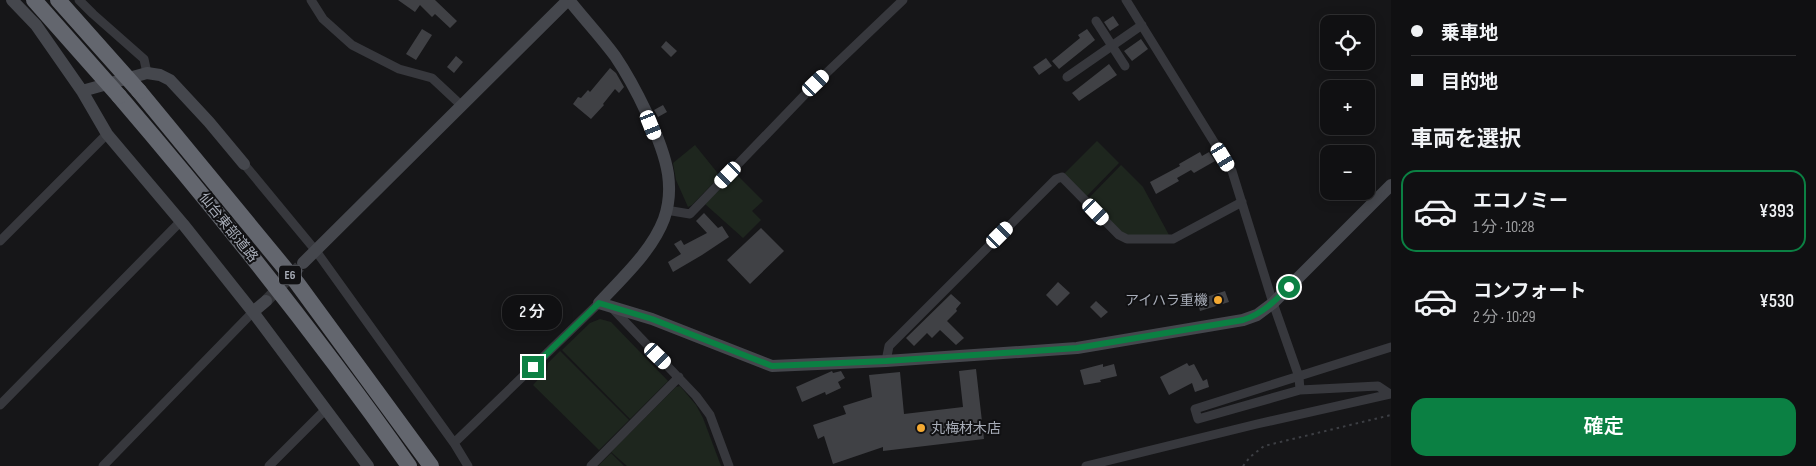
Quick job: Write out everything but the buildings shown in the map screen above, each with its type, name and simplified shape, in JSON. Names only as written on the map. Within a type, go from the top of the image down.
[{"type":"highway","name":"仙台東部道路","points":[[34,0],[119,96],[216,211],[342,372],[409,466]]},
{"type":"highway","name":"仙台東部道路","points":[[58,0],[139,91],[297,283],[431,466]]},
{"type":"street","points":[[12,0],[36,25],[82,91],[107,134],[181,221],[254,312],[368,466]]},
{"type":"street","points":[[80,0],[144,60],[147,73]]},
{"type":"street","points":[[311,0],[323,19],[352,45],[400,69],[432,78],[462,106]]},
{"type":"street","points":[[304,263],[568,0],[614,56],[632,84],[647,117],[668,173],[669,196],[666,210],[655,238],[605,304],[454,443]]},
{"type":"street","points":[[666,210],[690,214],[816,83],[903,0]]},
{"type":"street","points":[[1126,0],[1232,172],[1273,303],[1299,377],[1300,390]]},
{"type":"street","points":[[1096,21],[1125,66]]},
{"type":"street","points":[[1067,77],[1142,25]]},
{"type":"street","points":[[82,91],[147,73],[160,75],[170,80],[209,122],[316,251],[454,443],[468,466]]},
{"type":"street","points":[[0,242],[107,134]]},
{"type":"street","points":[[886,361],[889,346],[1056,179],[1062,177],[1119,236],[1127,239],[1173,239],[1242,202]]},
{"type":"street","points":[[605,304],[652,319],[772,366],[886,361],[1077,348],[1243,320],[1257,315],[1273,303],[1391,185]]},
{"type":"street","points":[[0,405],[181,221]]},
{"type":"street","points":[[103,466],[266,301]]},
{"type":"street","points":[[605,304],[696,396],[710,415],[729,466]]},
{"type":"street","points":[[1390,394],[1378,386],[1300,390],[1198,419],[1195,409],[1391,347]]},
{"type":"street","points":[[591,466],[679,377]]},
{"type":"street","points":[[1086,466],[1390,394]]},
{"type":"street","points":[[269,466],[326,409]]},
{"type":"path","points":[[1243,466],[1250,457],[1264,446],[1391,416]]},
{"type":"shaded area","points":[[1097,141],[1119,163],[1086,197],[1063,175]]},
{"type":"shaded area","points":[[695,145],[720,176],[688,207],[676,180],[673,163]]},
{"type":"shaded area","points":[[1121,165],[1143,187],[1169,235],[1137,237],[1124,234],[1088,199]]},
{"type":"shaded area","points":[[735,173],[763,201],[752,211],[761,220],[743,238],[705,204]]},
{"type":"shaded area","points":[[600,319],[611,322],[668,381],[630,419],[562,350],[590,323]]},
{"type":"shaded area","points":[[560,351],[629,420],[599,450],[533,385],[547,370],[548,363]]},
{"type":"shaded area","points":[[680,386],[696,405],[703,418],[721,466],[627,466],[611,452],[676,387]]},
{"type":"shaded area","points":[[611,453],[624,466],[598,466]]},
{"type":"tunnel","points":[[266,301],[303,263]]},
{"type":"place","name":"アイハラ重機","points":[[1218,300]]},
{"type":"place","name":"丸梅材木店","points":[[921,428]]},
{"type":"route","points":[[533,367],[599,303],[652,319],[772,366],[886,361],[1077,348],[1243,320],[1257,315],[1273,303],[1289,287]]}]
